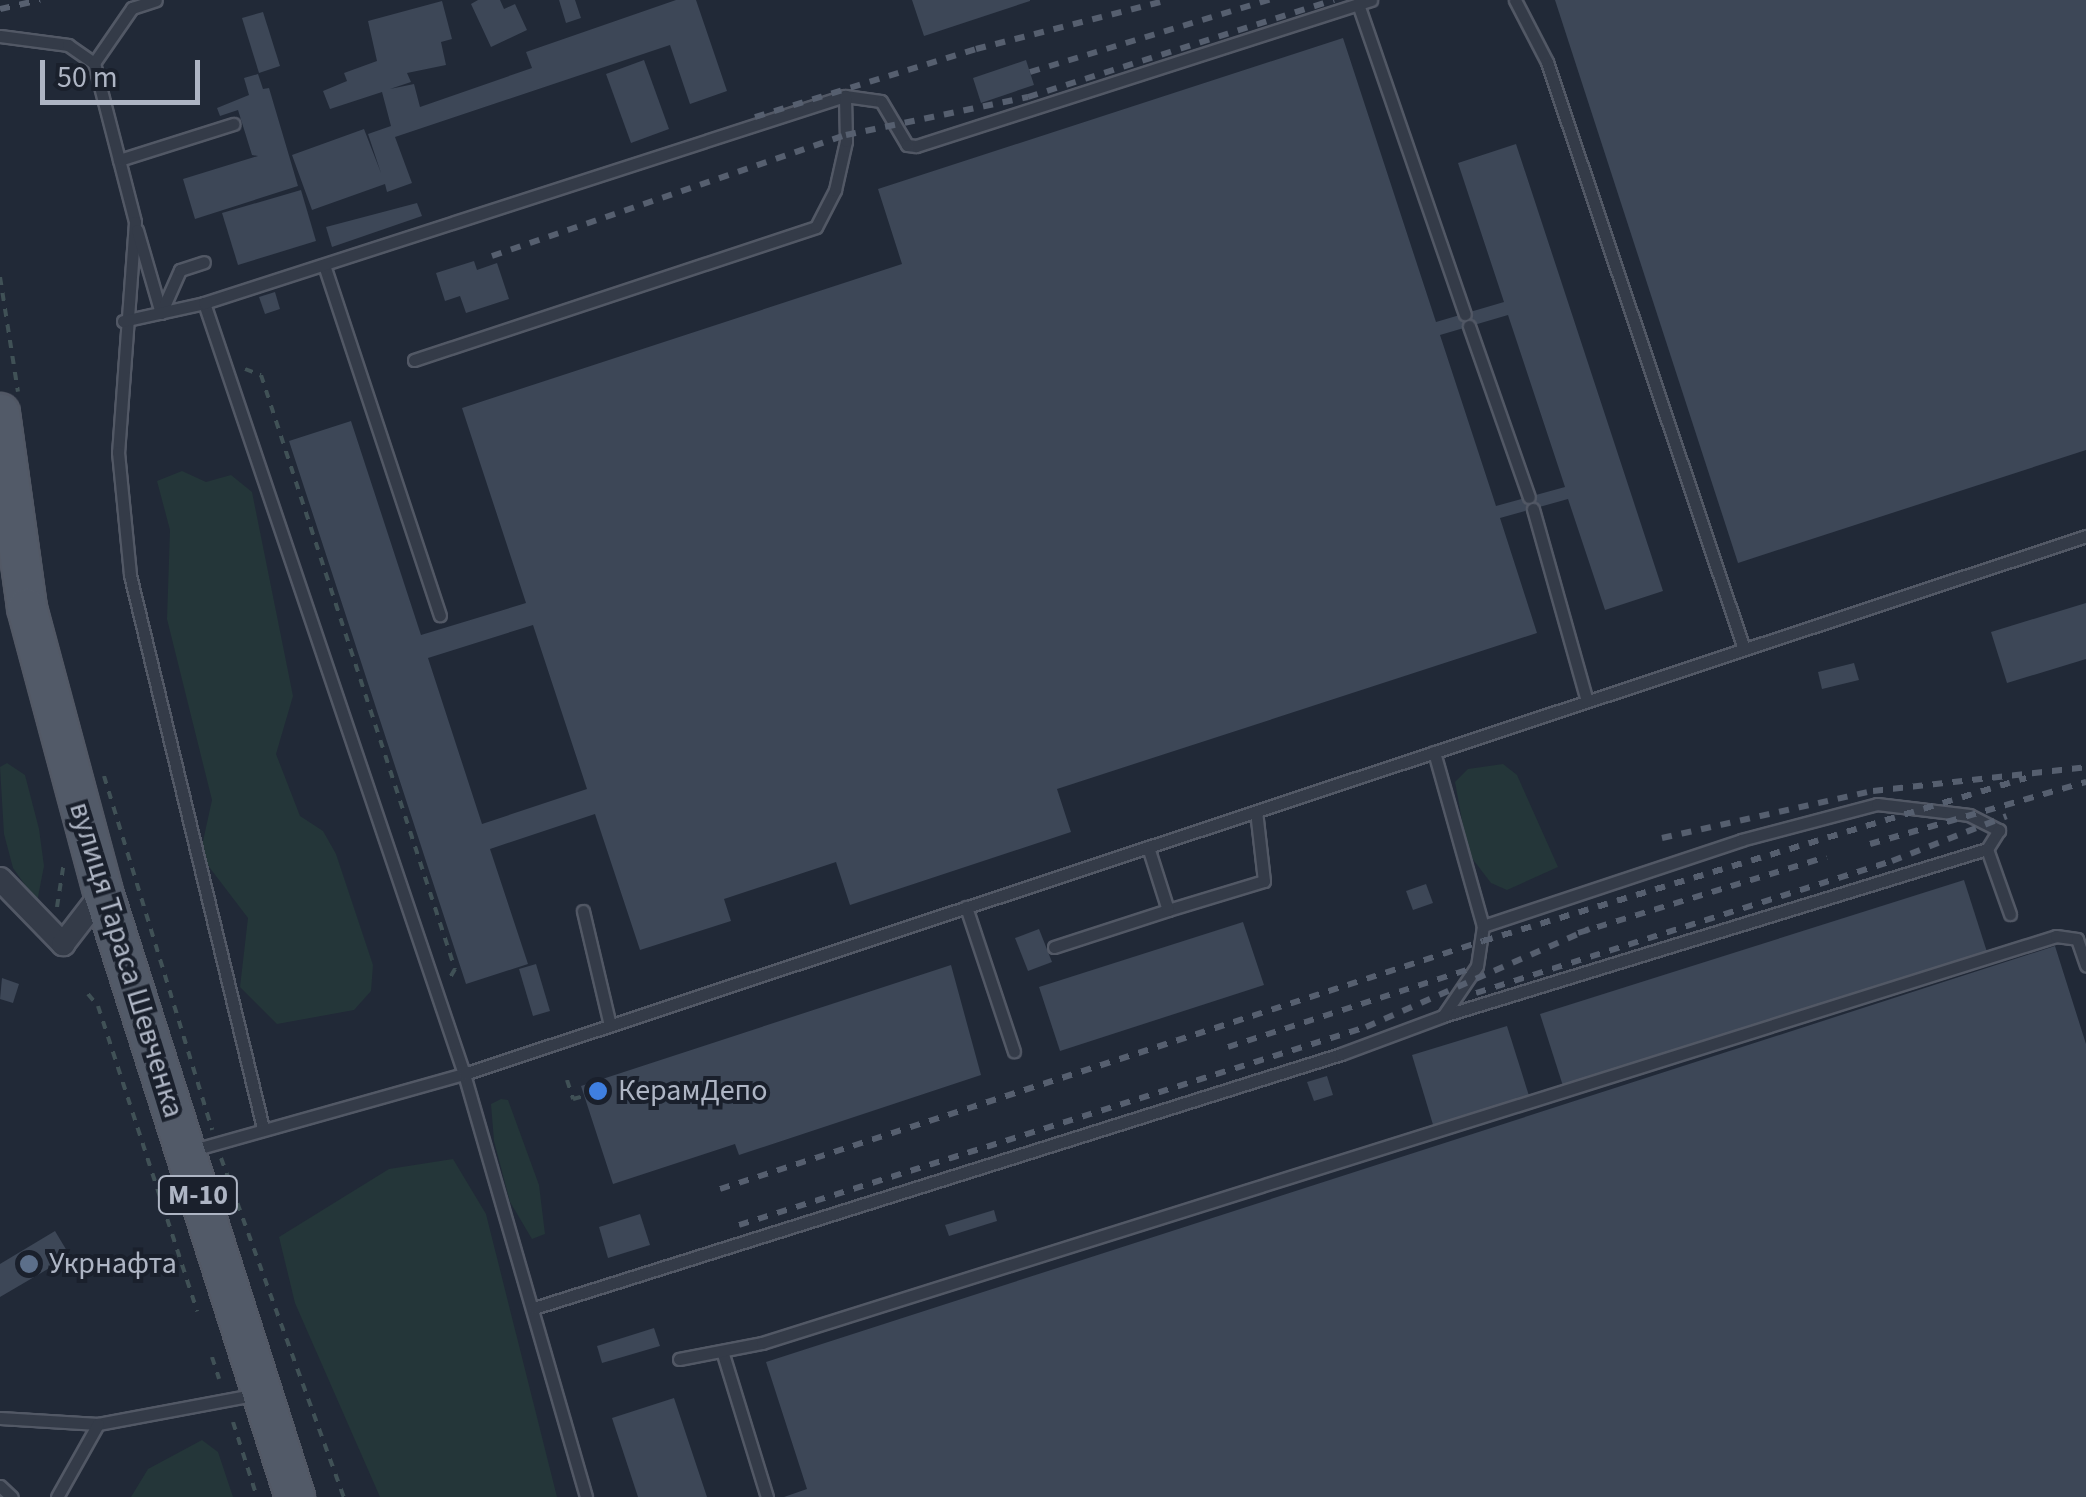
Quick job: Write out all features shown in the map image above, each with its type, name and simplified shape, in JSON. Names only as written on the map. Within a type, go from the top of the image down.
[{"type":"main road","name":"вулиця Тараса Шевченка","points":[[10,411],[27,608],[102,892],[200,1148],[262,1393],[295,1497]]},
{"type":"street","points":[[0,880],[64,944],[102,892]]},
{"type":"lane","points":[[94,63],[132,8],[156,0]]},
{"type":"lane","points":[[1515,0],[1546,62],[1744,649]]},
{"type":"lane","points":[[124,321],[204,303],[844,96],[880,102],[906,145],[916,146],[1365,2],[1467,320],[1531,503],[1587,701]]},
{"type":"lane","points":[[0,36],[68,45],[94,63],[161,313]]},
{"type":"lane","points":[[414,360],[816,227],[839,174],[844,96]]},
{"type":"lane","points":[[119,160],[233,124]]},
{"type":"lane","points":[[135,222],[124,321],[118,452],[130,575],[263,1128]]},
{"type":"lane","points":[[161,313],[180,270],[204,262]]},
{"type":"lane","points":[[324,265],[440,616]]},
{"type":"lane","points":[[204,303],[464,1074],[586,1497]]},
{"type":"lane","points":[[200,1148],[464,1074],[2086,536]]},
{"type":"lane","points":[[1434,752],[1483,926],[1477,966],[1442,1016]]},
{"type":"lane","points":[[534,1308],[1341,1054],[1442,1016],[1987,848],[1999,830],[1968,814],[1877,804],[1740,840],[1483,926]]},
{"type":"lane","points":[[1054,947],[1264,881],[1256,811]]},
{"type":"lane","points":[[1148,847],[1168,910]]},
{"type":"lane","points":[[1987,848],[2010,914]]},
{"type":"lane","points":[[966,907],[1014,1050]]},
{"type":"lane","points":[[583,911],[610,1026]]},
{"type":"lane","points":[[679,1359],[724,1354],[2056,936],[2077,938],[2086,966]]},
{"type":"lane","points":[[724,1354],[767,1497]]},
{"type":"lane","points":[[0,1418],[98,1424],[262,1393]]},
{"type":"lane","points":[[57,1497],[98,1424]]},
{"type":"lane","points":[[0,1486],[12,1497]]},
{"type":"path","points":[[0,277],[10,411]]},
{"type":"path","points":[[224,362],[260,376],[455,969],[445,987]]},
{"type":"path","points":[[101,765],[200,1148],[344,1497]]},
{"type":"path","points":[[88,994],[98,1006],[197,1311]]},
{"type":"path","points":[[567,1080],[573,1099],[584,1096]]},
{"type":"path","points":[[212,1358],[219,1379]]},
{"type":"path","points":[[233,1422],[257,1497]]},
{"type":"shaded area","points":[[182,471],[206,482],[231,475],[252,492],[293,696],[276,754],[300,816],[323,831],[336,854],[373,965],[371,991],[354,1010],[277,1024],[240,987],[248,918],[200,855],[212,800],[167,619],[170,530],[157,481]]},
{"type":"shaded area","points":[[7,763],[25,775],[39,829],[44,866],[37,902],[13,868],[4,834],[0,767]]},
{"type":"shaded area","points":[[1503,764],[1517,775],[1558,867],[1507,890],[1491,883],[1468,853],[1455,782],[1468,769]]},
{"type":"shaded area","points":[[508,1100],[539,1185],[545,1234],[532,1239],[510,1202],[494,1141],[491,1104]]},
{"type":"shaded area","points":[[453,1159],[486,1214],[557,1497],[380,1497],[295,1303],[279,1237],[389,1169]]},
{"type":"shaded area","points":[[202,1440],[218,1452],[233,1497],[131,1497],[148,1469]]},
{"type":"building","points":[[478,0],[500,0],[504,9],[515,4],[527,30],[491,47],[471,4]]},
{"type":"building","points":[[559,0],[575,0],[581,18],[566,23]]},
{"type":"building","points":[[676,0],[696,0],[727,91],[690,104],[670,45],[395,137],[412,183],[387,192],[385,184],[312,210],[292,155],[364,129],[381,173],[368,134],[391,126],[382,92],[330,109],[323,91],[347,81],[344,73],[377,61],[368,21],[442,1],[452,39],[441,42],[446,65],[407,73],[411,82],[390,89],[414,84],[420,107],[532,68],[526,52]]},
{"type":"building","points":[[912,0],[1030,0],[1030,1],[924,36]]},
{"type":"building","points":[[1555,0],[2086,0],[2086,450],[1738,563]]},
{"type":"building","points":[[263,12],[280,66],[259,73],[242,18]]},
{"type":"building","points":[[1343,38],[1436,322],[1504,302],[1458,163],[1516,144],[1663,591],[1605,610],[1568,499],[1500,518],[1537,633],[1057,789],[1071,832],[850,905],[836,862],[724,899],[731,921],[640,950],[595,814],[490,849],[528,964],[466,984],[289,441],[351,421],[421,635],[526,603],[462,408],[902,264],[878,189]],"holes":[[[1508,315],[1565,487],[1496,506],[1440,335]],[[533,625],[587,789],[482,824],[428,658]]]},
{"type":"building","points":[[644,60],[669,129],[631,143],[606,74]]},
{"type":"building","points":[[1026,60],[1034,85],[981,103],[973,78]]},
{"type":"building","points":[[258,74],[263,89],[269,88],[298,186],[195,219],[183,179],[258,156],[252,155],[238,110],[220,116],[217,108],[249,95],[244,78]]},
{"type":"building","points":[[301,190],[316,241],[238,265],[222,213]]},
{"type":"building","points":[[417,203],[422,216],[332,247],[326,227]]},
{"type":"building","points":[[474,261],[477,270],[497,263],[509,299],[466,313],[460,296],[445,301],[436,273]]},
{"type":"building","points":[[275,292],[280,309],[265,314],[259,297]]},
{"type":"building","points":[[2086,603],[2086,659],[2007,683],[1991,632]]},
{"type":"building","points":[[1854,663],[1859,680],[1822,689],[1818,672]]},
{"type":"building","points":[[1964,880],[1987,952],[1563,1086],[1540,1014]]},
{"type":"building","points":[[1426,884],[1433,903],[1413,910],[1406,891]]},
{"type":"building","points":[[1243,922],[1264,985],[1060,1051],[1039,987]]},
{"type":"building","points":[[1039,929],[1052,962],[1028,971],[1015,938]]},
{"type":"building","points":[[2055,946],[2086,1044],[2086,1497],[784,1497],[807,1489],[766,1362]]},
{"type":"building","points":[[536,964],[550,1011],[533,1016],[519,969]]},
{"type":"building","points":[[951,965],[981,1075],[739,1155],[735,1144],[613,1184],[581,1086]]},
{"type":"building","points":[[2,978],[19,984],[13,1003],[0,999]]},
{"type":"building","points":[[1507,1026],[1530,1099],[1434,1128],[1412,1055]]},
{"type":"building","points":[[1327,1076],[1333,1095],[1314,1101],[1307,1082]]},
{"type":"building","points":[[994,1210],[997,1221],[949,1236],[945,1225]]},
{"type":"building","points":[[640,1214],[650,1245],[608,1258],[599,1227]]},
{"type":"building","points":[[55,1231],[70,1256],[0,1297],[0,1264]]},
{"type":"building","points":[[654,1328],[660,1346],[602,1363],[597,1346]]},
{"type":"building","points":[[674,1398],[707,1497],[638,1497],[612,1418]]},
{"type":"railway","points":[[0,9],[40,0]]},
{"type":"railway","points":[[755,117],[976,49],[1168,0]]},
{"type":"railway","points":[[1030,72],[1269,0]]},
{"type":"railway","points":[[492,256],[846,135],[1028,97],[1334,0]]},
{"type":"railway","points":[[1662,838],[1873,791],[2086,767]]},
{"type":"railway","points":[[720,1189],[1483,941],[2026,778]]},
{"type":"railway","points":[[1870,844],[2086,782]]},
{"type":"railway","points":[[1476,993],[1892,861],[2007,816]]},
{"type":"railway","points":[[1578,933],[1827,857]]},
{"type":"railway","points":[[739,1225],[1366,1027],[1589,929]]},
{"type":"railway","points":[[1228,1047],[1469,969]]},
{"type":"place","name":"КерамДепо","points":[[598,1091]]},
{"type":"place","name":"Укрнафта","points":[[29,1264]]}]
